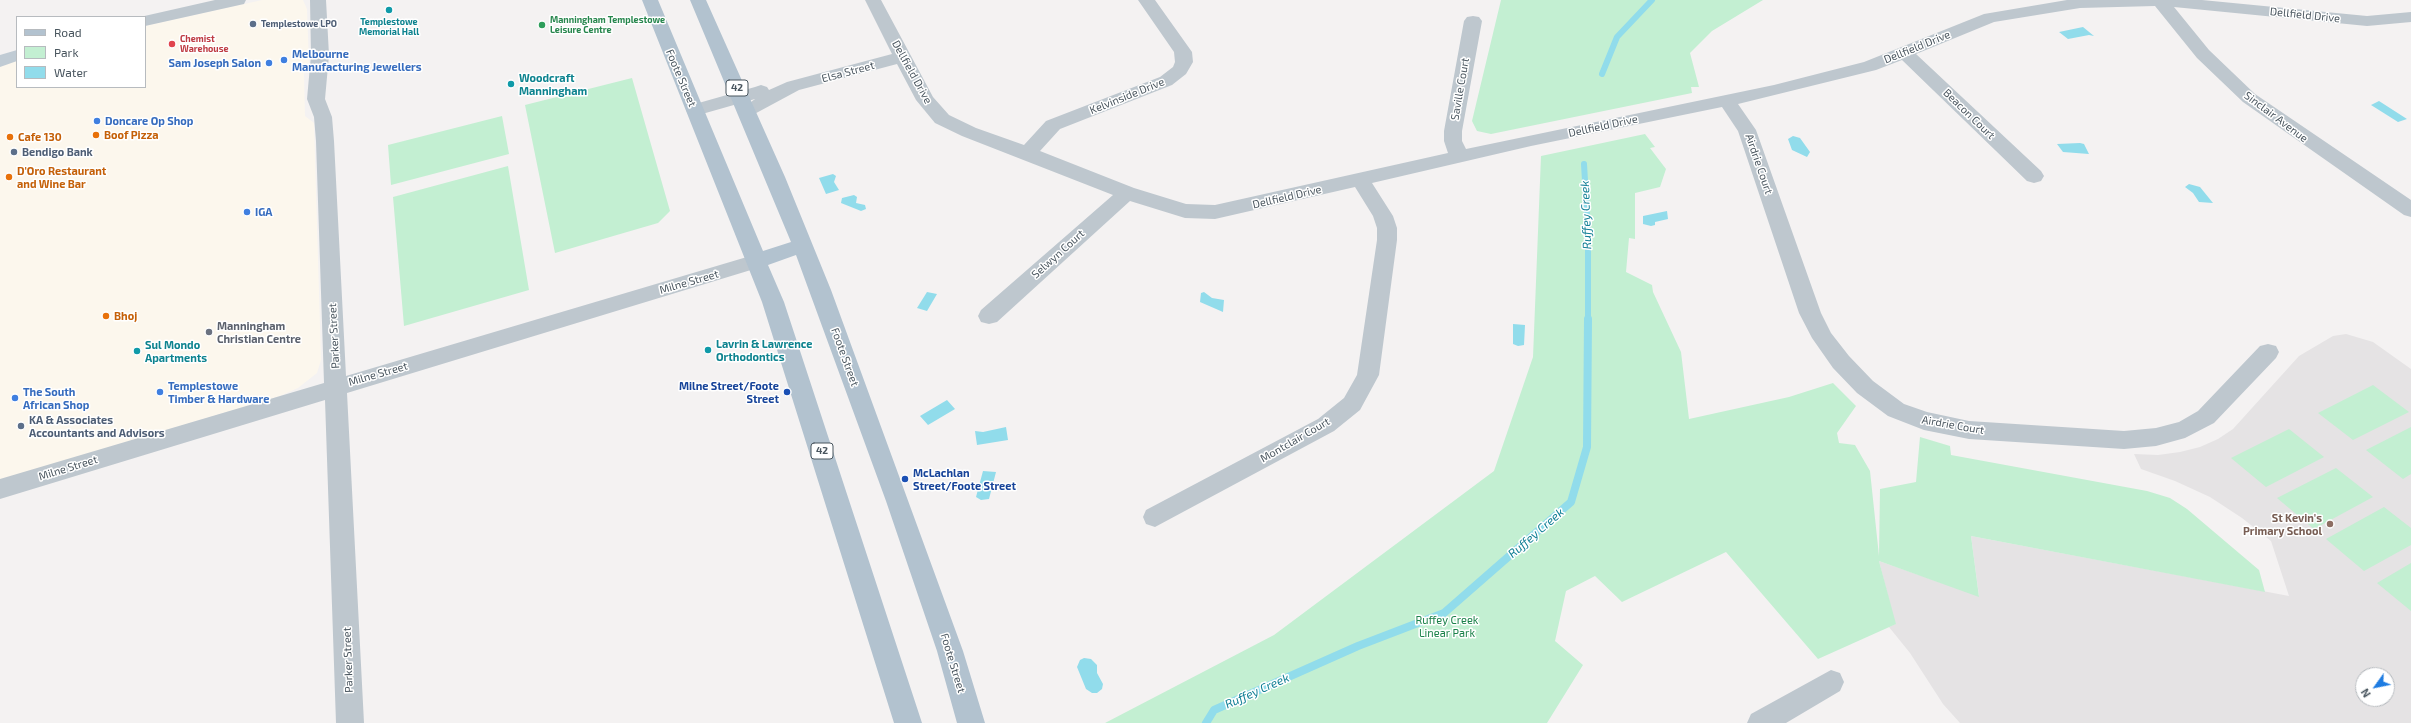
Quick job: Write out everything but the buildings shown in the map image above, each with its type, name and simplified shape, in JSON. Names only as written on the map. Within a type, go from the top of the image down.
[{"type":"main road","name":"Foote Street","points":[[650,0],[775,307],[908,723]]},
{"type":"main road","name":"Foote Street","points":[[698,0],[803,245],[898,501],[950,651],[971,723]]},
{"type":"main road","points":[[0,50],[16,47]]},
{"type":"main road","points":[[0,61],[16,55]]},
{"type":"main road","points":[[757,261],[803,245]]},
{"type":"street","points":[[146,21],[238,0]]},
{"type":"street","name":"Parker Street","points":[[318,0],[320,55],[316,98],[325,130],[350,723]]},
{"type":"street","name":"Dellfield Drive","points":[[873,0],[925,100],[942,119],[969,132],[1027,153],[1127,193],[1185,211],[1215,212],[1361,180],[1459,156],[1726,100],[1852,71],[1990,18],[2080,3],[2160,1],[2367,20],[2411,17]]},
{"type":"street","name":"Kelvinside Drive","points":[[1027,153],[1053,125],[1166,81],[1180,70],[1184,62],[1183,52],[1146,0]]},
{"type":"street","name":"Sinclair Avenue","points":[[2160,1],[2203,54],[2243,93],[2296,133],[2411,210]]},
{"type":"street","name":"Saville Court","points":[[1459,156],[1453,141],[1453,131],[1473,21]]},
{"type":"street","name":"Beacon Court","points":[[1904,52],[2034,176]]},
{"type":"street","name":"Elsa Street","points":[[695,110],[743,104],[772,96],[793,86],[902,57]]},
{"type":"street","name":"Airdrie Court","points":[[1726,100],[1747,130],[1810,313],[1823,338],[1841,362],[1864,387],[1896,410],[1924,421],[1969,430],[2124,440],[2156,437],[2185,430],[2206,417],[2268,352]]},
{"type":"street","name":"Montclair Court","points":[[1155,517],[1326,424],[1352,404],[1368,375],[1387,240],[1387,228],[1383,216],[1361,180]]},
{"type":"street","name":"Selwyn Court","points":[[990,316],[1127,193]]},
{"type":"street","name":"Milne Street","points":[[0,489],[336,386],[757,261]]},
{"type":"street","points":[[1761,723],[1832,682]]},
{"type":"shaded area","points":[[262,0],[303,0],[307,9],[309,63],[304,74],[305,116],[314,123],[321,360],[317,373],[298,388],[280,396],[0,480],[0,65],[16,58],[16,88],[146,88],[146,26]]},
{"type":"shaded area","name":"St Kevin's Primary School","points":[[2346,334],[2373,342],[2411,369],[2411,723],[1960,723],[1943,704],[1910,653],[1889,627],[1895,624],[1879,561],[1979,596],[1971,536],[2289,596],[2271,541],[2242,518],[2210,497],[2175,481],[2141,469],[2134,454],[2158,455],[2180,452],[2200,447],[2218,439],[2233,429],[2299,356],[2333,336]]},
{"type":"green space","points":[[1501,0],[1763,0],[1712,31],[1690,53],[1699,87],[1691,87],[1692,93],[1491,134],[1477,131],[1472,121]]},
{"type":"green space","points":[[632,78],[670,211],[658,223],[555,253],[525,105]]},
{"type":"green space","points":[[502,116],[509,154],[391,185],[388,145]]},
{"type":"green space","name":"Ruffey Creek Linear Park","points":[[1645,134],[1655,147],[1650,148],[1666,169],[1660,187],[1635,193],[1635,239],[1629,238],[1626,272],[1652,285],[1653,292],[1681,352],[1689,419],[1789,397],[1833,383],[1856,406],[1837,433],[1839,443],[1855,445],[1870,471],[1879,556],[1880,489],[1916,482],[1920,437],[1950,446],[1951,455],[2147,491],[2170,498],[2187,509],[2259,570],[2265,592],[1971,536],[1979,597],[1879,561],[1896,624],[1818,659],[1726,552],[1622,602],[1595,576],[1566,591],[1555,641],[1583,665],[1547,723],[1105,723],[1274,635],[1494,471],[1533,357],[1541,156]]},
{"type":"green space","points":[[508,166],[529,290],[404,326],[393,197]]},
{"type":"green space","points":[[2373,385],[2409,412],[2353,440],[2318,413]]},
{"type":"green space","points":[[2411,427],[2411,474],[2403,479],[2366,450]]},
{"type":"green space","points":[[2289,429],[2324,457],[2266,487],[2231,458]]},
{"type":"green space","points":[[2336,468],[2373,497],[2314,529],[2277,498]]},
{"type":"green space","points":[[2384,507],[2411,528],[2411,545],[2364,571],[2326,539]]},
{"type":"green space","points":[[2411,563],[2411,611],[2377,583]]},
{"type":"water","points":[[2083,27],[2094,36],[2089,35],[2068,39],[2059,32]]},
{"type":"water","points":[[2379,101],[2407,119],[2398,122],[2371,105]]},
{"type":"water","points":[[1793,136],[1800,138],[1810,152],[1807,157],[1792,150],[1788,139]]},
{"type":"water","points":[[2057,144],[2084,144],[2089,154],[2063,152]]},
{"type":"water","points":[[833,174],[836,176],[834,182],[839,190],[826,194],[819,178]]},
{"type":"water","points":[[2189,184],[2200,187],[2213,203],[2199,202],[2193,193],[2185,187]]},
{"type":"water","points":[[854,195],[857,197],[856,203],[865,205],[866,209],[861,211],[841,203],[842,198]]},
{"type":"water","points":[[1667,211],[1668,219],[1655,222],[1655,225],[1651,226],[1643,224],[1643,216]]},
{"type":"water","points":[[927,292],[937,294],[927,311],[917,308]]},
{"type":"water","points":[[1204,292],[1212,298],[1224,300],[1223,312],[1200,302],[1201,293]]},
{"type":"water","points":[[1513,324],[1525,325],[1524,345],[1518,346],[1513,344]]},
{"type":"water","points":[[947,400],[955,409],[928,425],[920,416]]},
{"type":"water","points":[[1006,427],[1008,440],[977,445],[975,431],[983,432]]},
{"type":"water","points":[[983,471],[996,472],[989,499],[981,500],[976,497]]},
{"type":"water","points":[[1084,658],[1091,659],[1097,665],[1097,673],[1103,684],[1102,689],[1097,693],[1092,693],[1086,689],[1077,667],[1080,660]]},
{"type":"waterway","name":"Ruffey Creek","points":[[1602,74],[1617,37],[1652,0]]},
{"type":"waterway","name":"Ruffey Creek","points":[[1584,164],[1588,232],[1588,319]]},
{"type":"waterway","name":"Ruffey Creek","points":[[1206,723],[1214,710],[1358,646],[1444,613],[1571,502],[1587,447],[1588,319]]},
{"type":"place","name":"Templestowe Memorial Hall","points":[[389,10]]},
{"type":"place","name":"Templestowe LPO","points":[[253,24]]},
{"type":"place","name":"Manningham Templestowe Leisure Centre","points":[[542,25]]},
{"type":"place","name":"Chemist Warehouse","points":[[172,44]]},
{"type":"place","name":"Melbourne Manufacturing Jewellers","points":[[284,60]]},
{"type":"place","name":"Sam Joseph Salon","points":[[269,63]]},
{"type":"place","name":"Woodcraft Manningham","points":[[511,84]]},
{"type":"place","name":"Doncare Op Shop","points":[[97,121]]},
{"type":"place","name":"Boof Pizza","points":[[96,135]]},
{"type":"place","name":"Cafe 130","points":[[10,137]]},
{"type":"place","name":"Bendigo Bank","points":[[14,152]]},
{"type":"place","name":"D'Oro Restaurant and Wine Bar","points":[[9,177]]},
{"type":"place","name":"IGA","points":[[247,212]]},
{"type":"place","name":"Bhoj","points":[[106,316]]},
{"type":"place","name":"Manningham Christian Centre","points":[[209,332]]},
{"type":"place","name":"Lavrin & Lawrence Orthodontics","points":[[708,350]]},
{"type":"place","name":"Sul Mondo Apartments","points":[[137,351]]},
{"type":"place","name":"Templestowe Timber & Hardware","points":[[160,392]]},
{"type":"place","name":"Milne Street/Foote Street","points":[[787,392]]},
{"type":"place","name":"The South African Shop","points":[[15,398]]},
{"type":"place","name":"KA & Associates Accountants and Advisors","points":[[21,426]]},
{"type":"place","name":"McLachlan Street/Foote Street","points":[[905,479]]},
{"type":"place","name":"St Kevin's Primary School","points":[[2330,524]]}]
